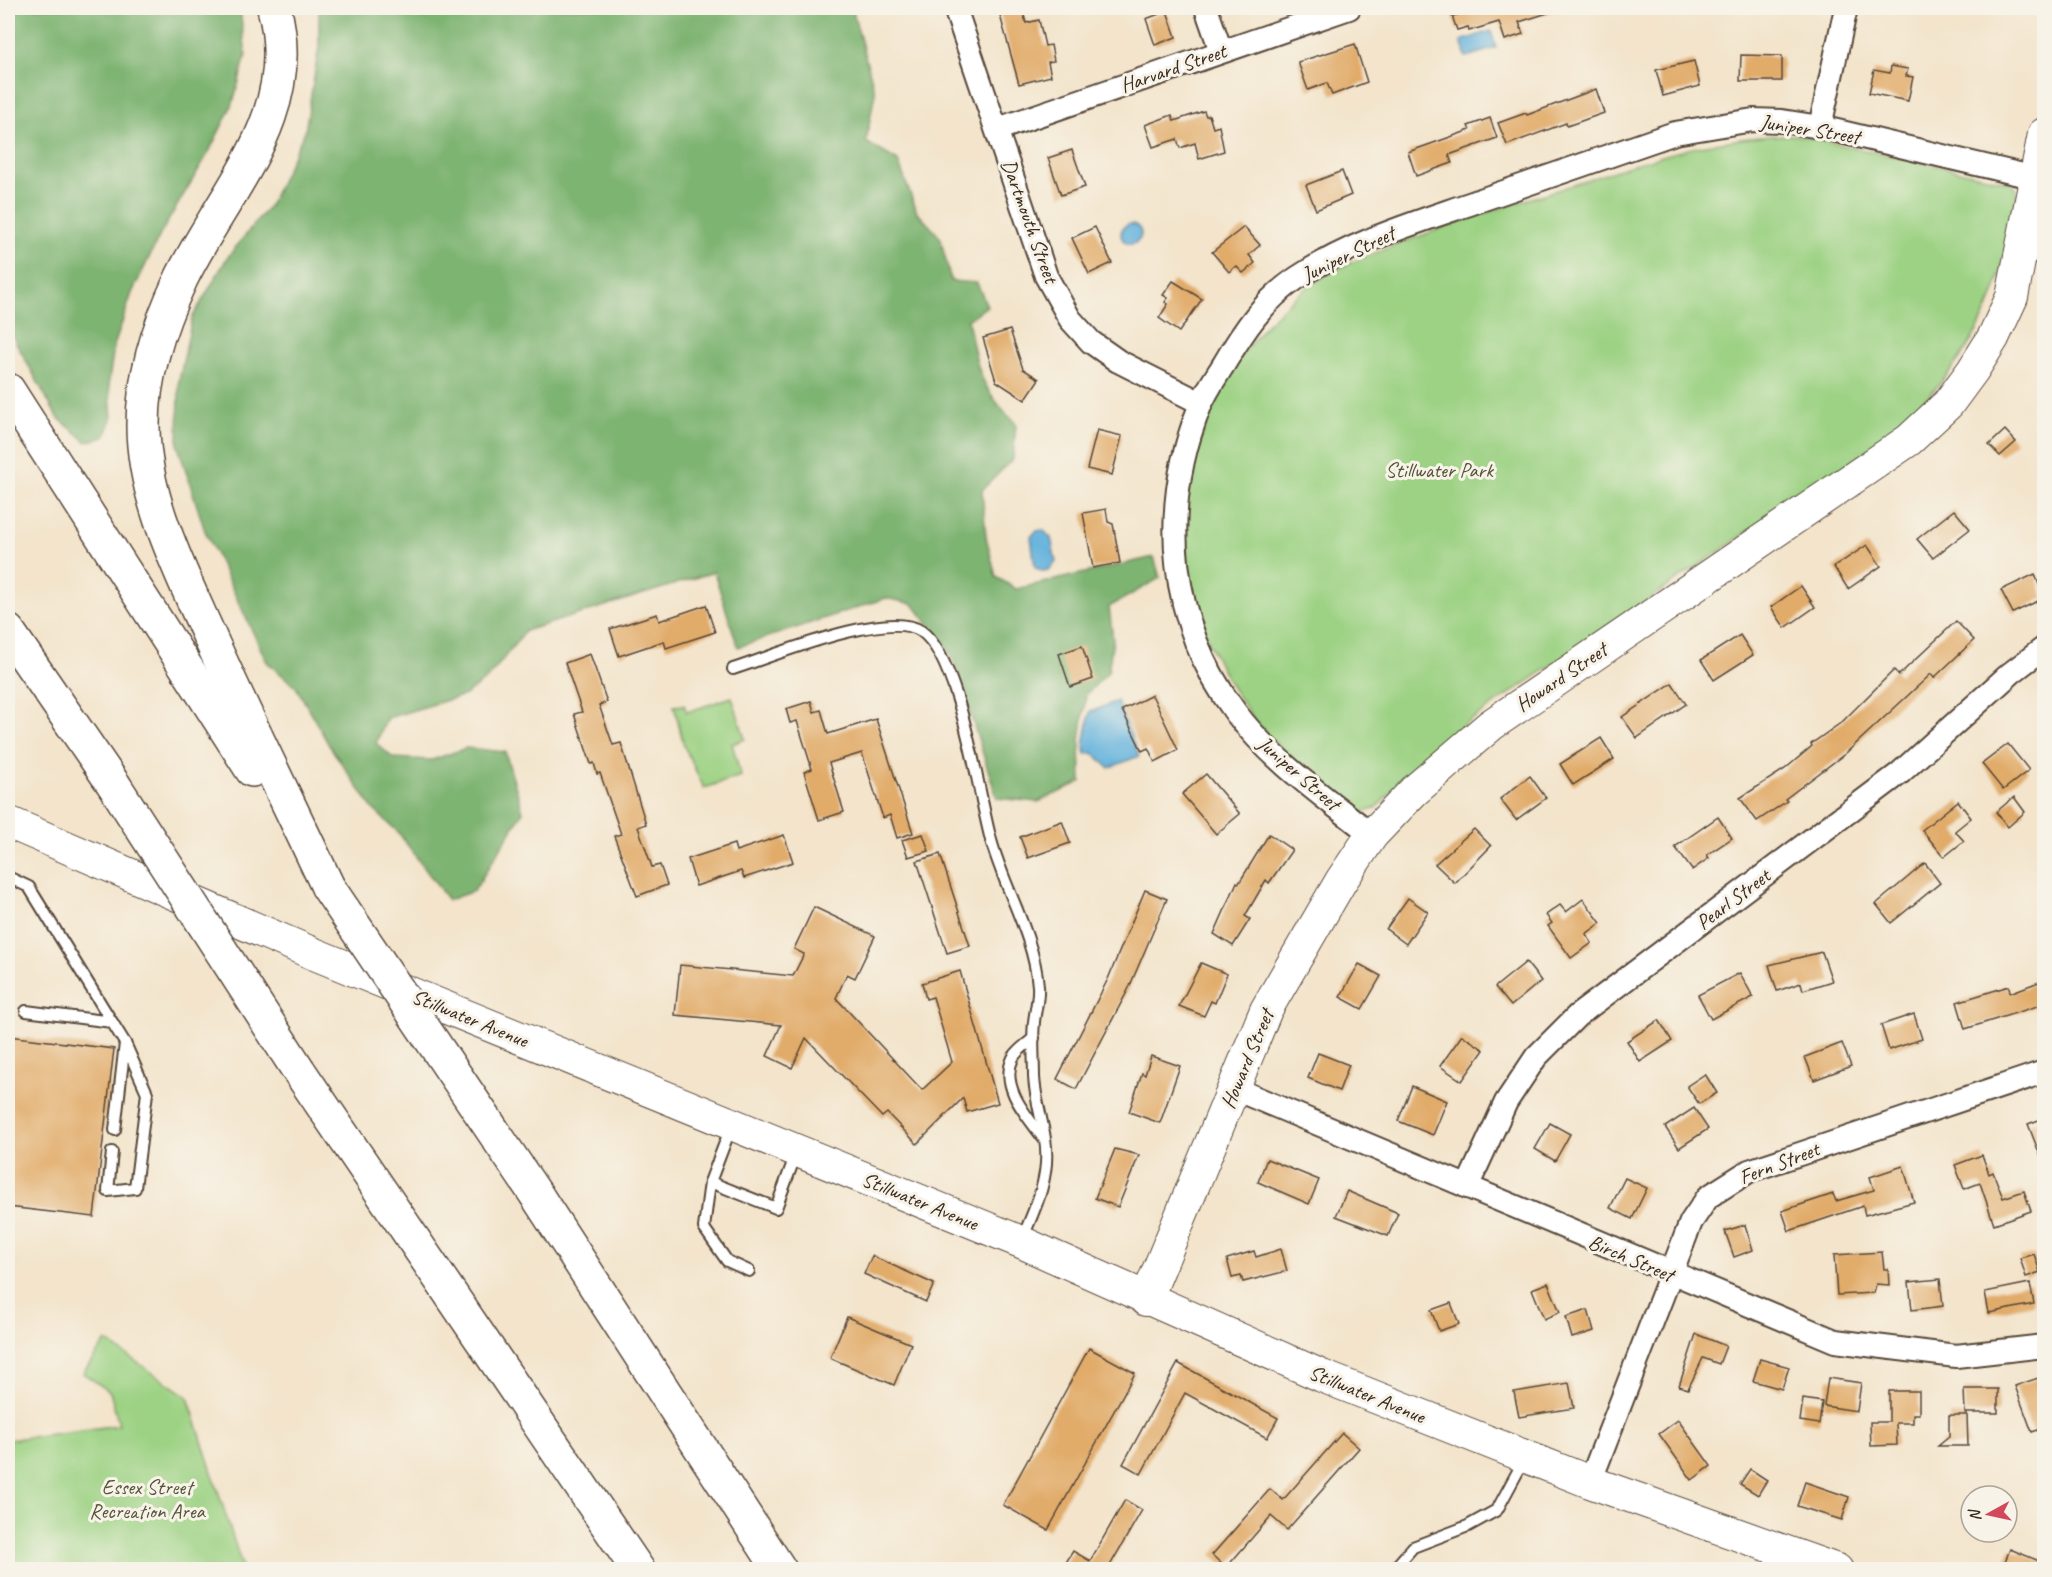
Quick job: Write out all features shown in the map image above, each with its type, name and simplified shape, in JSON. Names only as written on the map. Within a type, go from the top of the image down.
[{"type":"highway","points":[[274,8],[277,20],[279,67],[271,113],[254,157],[182,277],[155,338],[147,376],[143,425],[148,473],[163,525],[234,690],[328,887]]},
{"type":"highway","points":[[8,390],[328,887],[537,1196],[780,1569]]},
{"type":"highway","points":[[8,631],[114,785],[299,1071],[638,1569]]},
{"type":"main road","name":"Howard Street","points":[[1146,1300],[1266,1010],[1341,880],[1372,835],[1414,791],[1491,725],[1909,440],[1947,404],[1988,346],[2012,297],[2039,179],[2044,134]]},
{"type":"main road","name":"Stillwater Avenue","points":[[8,822],[312,953],[1021,1242],[1146,1300],[1322,1376],[1590,1482],[1831,1568]]},
{"type":"street","name":"Dartmouth Street","points":[[956,8],[1046,276],[1070,319],[1091,342],[1118,361],[1201,403]]},
{"type":"street","points":[[1206,8],[1221,51]]},
{"type":"street","name":"Harvard Street","points":[[998,129],[1349,8]]},
{"type":"street","points":[[1820,127],[1846,8]]},
{"type":"street","name":"Juniper Street","points":[[1372,835],[1272,755],[1236,713],[1212,675],[1193,630],[1175,556],[1175,501],[1179,469],[1201,403],[1263,305],[1295,279],[1331,257],[1450,211],[1674,133],[1753,120],[1820,127],[2039,179]]},
{"type":"street","name":"Pearl Street","points":[[1467,1187],[1506,1102],[1536,1057],[1577,1016],[1900,773],[2011,673],[2044,648]]},
{"type":"street","name":"Fern Street","points":[[1590,1482],[1691,1222],[1708,1197],[1749,1171],[2044,1072]]},
{"type":"street","name":"Birch Street","points":[[1235,1089],[1670,1275],[1834,1341],[1956,1356],[2044,1346]]},
{"type":"lane","points":[[733,669],[853,630],[891,624],[920,631],[939,654],[956,700],[976,769],[991,840],[1027,938],[1039,987],[1034,1038],[1035,1086],[1046,1142],[1043,1190],[1021,1242]]},
{"type":"lane","points":[[8,878],[29,887],[126,1043],[147,1093],[135,1188],[108,1191],[112,1152]]},
{"type":"lane","points":[[26,1011],[112,1022]]},
{"type":"lane","points":[[1034,1038],[1014,1056],[1008,1073],[1016,1101],[1046,1142]]},
{"type":"lane","points":[[115,1130],[126,1043]]},
{"type":"lane","points":[[732,1124],[710,1182],[704,1228],[727,1261],[749,1271]]},
{"type":"lane","points":[[710,1182],[776,1208],[797,1151]]},
{"type":"lane","points":[[1393,1569],[1413,1547],[1468,1526],[1497,1510],[1526,1457]]},
{"type":"green space","points":[[8,8],[239,8],[240,10],[246,55],[233,103],[209,152],[162,231],[132,293],[114,346],[109,381],[112,419],[105,437],[87,442],[57,417],[8,328]]},
{"type":"green space","points":[[319,8],[852,8],[875,92],[866,142],[898,161],[917,212],[940,237],[951,281],[977,283],[987,306],[968,320],[978,366],[994,399],[1016,424],[1013,459],[982,490],[986,537],[996,577],[1016,589],[1154,557],[1160,578],[1109,607],[1113,640],[1108,672],[1086,695],[1080,741],[1081,782],[1038,802],[997,798],[952,656],[913,604],[886,598],[738,647],[714,572],[525,631],[489,677],[465,695],[387,718],[376,743],[393,758],[432,760],[466,748],[505,752],[523,812],[474,891],[448,900],[398,832],[373,809],[329,745],[296,687],[267,662],[205,531],[178,446],[179,381],[192,318],[227,258],[269,206],[305,131],[319,47]]},
{"type":"green space","name":"Stillwater Park","points":[[1796,135],[2009,182],[2015,187],[2017,194],[2001,271],[1981,323],[1967,347],[1934,390],[1874,446],[1461,727],[1423,758],[1376,808],[1362,813],[1300,765],[1272,739],[1247,710],[1221,669],[1201,624],[1194,600],[1186,552],[1188,492],[1195,457],[1207,422],[1240,359],[1262,330],[1287,304],[1325,276],[1367,256],[1475,217],[1671,153],[1731,140]]},
{"type":"green space","points":[[732,697],[745,739],[732,744],[741,776],[704,788],[684,746],[674,706],[684,705],[687,712]]},
{"type":"green space","name":"Essex Street Recreation Area","points":[[106,1341],[188,1397],[243,1569],[8,1569],[8,1440],[119,1425],[110,1392],[83,1373]]},
{"type":"water","points":[[1491,31],[1496,48],[1466,57],[1461,41]]},
{"type":"water","points":[[1131,224],[1138,227],[1141,234],[1138,241],[1131,244],[1124,241],[1121,234],[1124,227]]},
{"type":"water","points":[[1043,530],[1051,538],[1056,562],[1049,570],[1042,571],[1035,567],[1031,537],[1036,531]]},
{"type":"water","points":[[1117,701],[1139,756],[1109,768],[1093,753],[1086,754],[1084,745],[1090,712]]},
{"type":"building","points":[[998,8],[1022,8],[1026,23],[1039,20],[1045,46],[1051,45],[1054,61],[1048,62],[1051,76],[1019,84]]},
{"type":"building","points":[[1455,8],[1553,8],[1554,11],[1519,22],[1523,34],[1505,40],[1499,22],[1469,31],[1468,27],[1457,30],[1452,16],[1457,15]]},
{"type":"building","points":[[1167,11],[1176,37],[1155,45],[1146,19]]},
{"type":"building","points":[[1355,44],[1367,82],[1332,95],[1327,83],[1308,90],[1298,62]]},
{"type":"building","points":[[1741,55],[1782,56],[1782,81],[1740,81]]},
{"type":"building","points":[[1694,61],[1700,86],[1663,96],[1656,70]]},
{"type":"building","points":[[1891,66],[1908,69],[1906,76],[1913,77],[1908,101],[1869,93],[1874,70],[1890,73]]},
{"type":"building","points":[[1596,89],[1604,113],[1567,126],[1566,123],[1507,145],[1498,123],[1526,113],[1527,115]]},
{"type":"building","points":[[1204,111],[1206,116],[1209,115],[1213,128],[1219,126],[1224,151],[1199,159],[1195,143],[1180,148],[1177,139],[1153,147],[1145,125],[1172,115],[1174,121]]},
{"type":"building","points":[[1490,118],[1497,138],[1449,155],[1452,163],[1416,176],[1408,152],[1470,130],[1468,126]]},
{"type":"building","points":[[1072,150],[1085,187],[1061,195],[1048,158]]},
{"type":"building","points":[[1342,171],[1351,195],[1316,210],[1306,185]]},
{"type":"building","points":[[1095,227],[1112,263],[1089,274],[1072,238]]},
{"type":"building","points":[[1244,227],[1260,245],[1249,255],[1255,263],[1243,273],[1236,266],[1229,272],[1212,252]]},
{"type":"building","points":[[1173,281],[1202,299],[1179,332],[1159,318],[1168,304],[1165,302],[1168,298],[1163,295]]},
{"type":"building","points":[[1010,330],[1023,369],[1039,379],[1025,400],[996,381],[983,338]]},
{"type":"building","points":[[1097,430],[1122,436],[1112,475],[1087,469]]},
{"type":"building","points":[[2005,430],[2016,442],[2000,456],[1989,445]]},
{"type":"building","points":[[1106,509],[1108,522],[1113,524],[1120,563],[1093,568],[1083,513]]},
{"type":"building","points":[[1954,510],[1970,529],[1933,558],[1917,539]]},
{"type":"building","points":[[1867,545],[1881,566],[1848,589],[1834,567]]},
{"type":"building","points":[[2035,574],[2044,598],[2013,613],[2001,590]]},
{"type":"building","points":[[1801,586],[1815,607],[1785,628],[1771,607]]},
{"type":"building","points":[[706,605],[715,632],[666,648],[664,641],[619,656],[610,629],[657,614],[659,621]]},
{"type":"building","points":[[1956,621],[1974,640],[1934,678],[1931,674],[1846,753],[1785,799],[1787,801],[1757,821],[1740,798],[1785,769],[1812,746],[1811,744],[1842,722],[1894,670],[1899,675]]},
{"type":"building","points":[[1740,635],[1753,655],[1714,680],[1701,660]]},
{"type":"building","points":[[1082,646],[1093,679],[1070,687],[1059,654]]},
{"type":"building","points":[[590,654],[607,702],[599,705],[613,745],[621,743],[646,824],[638,827],[652,867],[660,865],[667,885],[637,896],[614,836],[621,834],[600,773],[597,774],[594,763],[591,764],[574,714],[582,712],[565,663]]},
{"type":"building","points":[[1672,683],[1686,704],[1637,738],[1622,717]]},
{"type":"building","points":[[1152,695],[1178,750],[1155,762],[1148,748],[1142,751],[1122,710]]},
{"type":"building","points":[[811,701],[814,712],[821,710],[828,734],[876,719],[913,833],[897,838],[890,815],[883,818],[862,753],[829,763],[844,812],[819,820],[804,772],[812,769],[797,721],[790,723],[786,709]]},
{"type":"building","points":[[1601,738],[1614,759],[1573,785],[1560,764]]},
{"type":"building","points":[[2008,744],[2029,770],[2003,790],[1982,764]]},
{"type":"building","points":[[1206,774],[1240,814],[1216,834],[1182,794]]},
{"type":"building","points":[[1530,776],[1546,798],[1516,820],[1500,799]]},
{"type":"building","points":[[2014,797],[2025,812],[2008,827],[1996,812]]},
{"type":"building","points":[[1958,801],[1971,818],[1955,831],[1964,841],[1944,857],[1922,830]]},
{"type":"building","points":[[1718,817],[1732,838],[1707,855],[1709,858],[1692,870],[1675,847]]},
{"type":"building","points":[[1062,821],[1070,843],[1028,858],[1020,837]]},
{"type":"building","points":[[1474,829],[1491,846],[1455,883],[1435,864]]},
{"type":"building","points":[[923,834],[929,851],[908,857],[902,840]]},
{"type":"building","points":[[1269,834],[1292,850],[1269,883],[1266,880],[1245,916],[1250,919],[1233,946],[1214,934],[1237,882],[1239,883]]},
{"type":"building","points":[[784,835],[793,862],[744,878],[741,871],[696,886],[688,859],[734,844],[736,851]]},
{"type":"building","points":[[940,854],[970,946],[947,953],[917,861]]},
{"type":"building","points":[[1925,863],[1940,883],[1891,923],[1876,904]]},
{"type":"building","points":[[1145,890],[1167,899],[1129,988],[1076,1089],[1057,1079],[1108,979]]},
{"type":"building","points":[[1408,898],[1428,912],[1406,944],[1386,929]]},
{"type":"building","points":[[1583,899],[1601,923],[1586,934],[1592,943],[1571,958],[1548,926],[1552,923],[1546,915],[1560,905],[1566,912]]},
{"type":"building","points":[[814,907],[875,936],[855,978],[847,974],[836,998],[922,1090],[952,1062],[933,997],[926,999],[922,983],[960,971],[998,1103],[967,1112],[963,1098],[917,1144],[887,1113],[882,1117],[806,1038],[792,1068],[767,1056],[781,1025],[675,1015],[680,965],[793,976],[804,954],[794,949]]},
{"type":"building","points":[[1822,952],[1832,981],[1803,990],[1801,983],[1777,991],[1769,965]]},
{"type":"building","points":[[1526,962],[1541,981],[1511,1006],[1495,987]]},
{"type":"building","points":[[1201,963],[1227,974],[1215,1003],[1211,1001],[1204,1016],[1179,1006]]},
{"type":"building","points":[[1359,964],[1381,976],[1362,1009],[1340,997]]},
{"type":"building","points":[[1740,973],[1753,997],[1711,1019],[1698,995]]},
{"type":"building","points":[[2044,980],[2044,1004],[1965,1029],[1957,1002],[2009,986],[2010,993]]},
{"type":"building","points":[[1914,1014],[1922,1039],[1889,1050],[1881,1025]]},
{"type":"building","points":[[1659,1020],[1672,1041],[1640,1062],[1627,1041]]},
{"type":"building","points":[[1462,1035],[1484,1050],[1462,1081],[1440,1066]]},
{"type":"building","points":[[8,1036],[114,1049],[94,1217],[8,1207]]},
{"type":"building","points":[[1842,1043],[1851,1066],[1814,1080],[1805,1057]]},
{"type":"building","points":[[1318,1053],[1349,1065],[1339,1091],[1308,1078]]},
{"type":"building","points":[[1151,1056],[1180,1066],[1160,1123],[1129,1112],[1142,1073],[1145,1075]]},
{"type":"building","points":[[1705,1074],[1717,1093],[1699,1104],[1687,1086]]},
{"type":"building","points":[[1412,1086],[1447,1101],[1433,1135],[1398,1121]]},
{"type":"building","points":[[1694,1108],[1708,1129],[1679,1148],[1665,1127]]},
{"type":"building","points":[[2044,1118],[2044,1163],[2043,1163],[2028,1124]]},
{"type":"building","points":[[1550,1123],[1570,1134],[1555,1161],[1535,1149]]},
{"type":"building","points":[[1115,1149],[1139,1155],[1118,1207],[1095,1198]]},
{"type":"building","points":[[1982,1155],[1989,1174],[1993,1172],[2003,1198],[2024,1191],[2031,1211],[1994,1224],[1980,1183],[1964,1189],[1955,1165]]},
{"type":"building","points":[[1267,1159],[1319,1180],[1309,1204],[1258,1182]]},
{"type":"building","points":[[1903,1166],[1914,1202],[1865,1215],[1863,1206],[1789,1231],[1782,1211],[1833,1194],[1836,1201],[1874,1190],[1870,1177]]},
{"type":"building","points":[[1625,1178],[1647,1188],[1632,1219],[1610,1208]]},
{"type":"building","points":[[1347,1191],[1398,1213],[1388,1236],[1336,1216]]},
{"type":"building","points":[[1745,1225],[1753,1250],[1734,1257],[1725,1231]]},
{"type":"building","points":[[1281,1249],[1287,1271],[1243,1282],[1241,1276],[1232,1278],[1227,1259],[1254,1251],[1256,1257]]},
{"type":"building","points":[[1882,1252],[1884,1269],[1888,1269],[1889,1285],[1876,1284],[1874,1293],[1837,1295],[1834,1255]]},
{"type":"building","points":[[2034,1254],[2040,1272],[2026,1277],[2020,1258]]},
{"type":"building","points":[[872,1256],[934,1284],[926,1302],[864,1274]]},
{"type":"building","points":[[1940,1279],[1943,1306],[1912,1310],[1909,1282]]},
{"type":"building","points":[[1548,1283],[1560,1312],[1544,1319],[1532,1289]]},
{"type":"building","points":[[2030,1283],[2034,1304],[1989,1313],[1985,1292]]},
{"type":"building","points":[[1451,1303],[1459,1324],[1439,1331],[1431,1310]]},
{"type":"building","points":[[1588,1310],[1594,1331],[1572,1338],[1566,1317]]},
{"type":"building","points":[[847,1317],[911,1344],[894,1385],[830,1358]]},
{"type":"building","points":[[1696,1334],[1726,1346],[1719,1364],[1703,1358],[1688,1389],[1679,1386]]},
{"type":"building","points":[[1089,1348],[1135,1373],[1048,1530],[1003,1505]]},
{"type":"building","points":[[1760,1359],[1789,1367],[1782,1389],[1753,1381]]},
{"type":"building","points":[[1178,1363],[1278,1418],[1267,1438],[1185,1393],[1141,1474],[1123,1464]]},
{"type":"building","points":[[2044,1376],[2044,1428],[2032,1432],[2015,1386]]},
{"type":"building","points":[[1828,1378],[1861,1383],[1857,1411],[1824,1406]]},
{"type":"building","points":[[1569,1383],[1574,1408],[1519,1417],[1514,1392]]},
{"type":"building","points":[[1964,1389],[1998,1389],[1998,1413],[1965,1413]]},
{"type":"building","points":[[1889,1391],[1919,1391],[1919,1414],[1913,1414],[1913,1423],[1896,1423],[1897,1445],[1871,1446],[1870,1422],[1889,1422]]},
{"type":"building","points":[[1803,1399],[1822,1402],[1819,1424],[1800,1421]]},
{"type":"building","points":[[1949,1415],[1967,1415],[1968,1446],[1938,1446],[1949,1437]]},
{"type":"building","points":[[1678,1420],[1711,1466],[1692,1480],[1659,1434]]},
{"type":"building","points":[[1342,1433],[1359,1448],[1287,1530],[1271,1516],[1226,1568],[1212,1555],[1270,1489],[1283,1500]]},
{"type":"building","points":[[1750,1469],[1767,1480],[1758,1495],[1740,1484]]},
{"type":"building","points":[[1805,1482],[1849,1497],[1842,1520],[1797,1506]]},
{"type":"building","points":[[1125,1500],[1142,1510],[1108,1569],[1062,1569],[1073,1551],[1090,1561]]},
{"type":"building","points":[[2010,1549],[2044,1563],[2044,1569],[2002,1569]]}]
